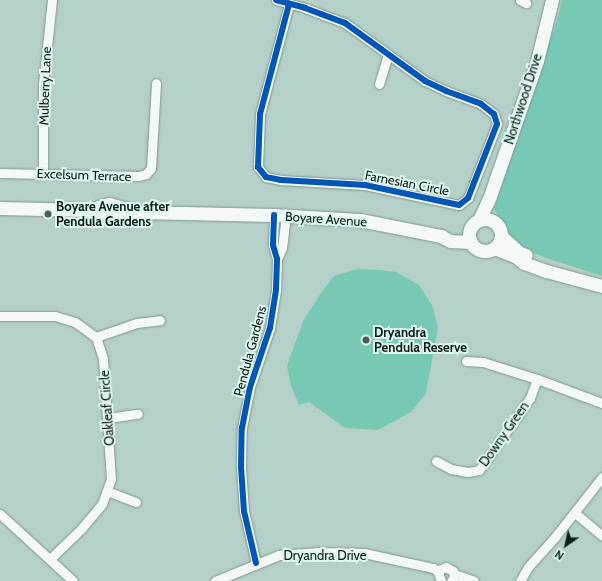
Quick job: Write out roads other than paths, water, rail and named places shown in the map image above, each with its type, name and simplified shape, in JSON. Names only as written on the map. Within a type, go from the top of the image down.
[{"type":"street","name":"Mulberry Lane","points":[[43,173],[43,84],[52,0]]},
{"type":"street","name":"Farnesian Circle","points":[[276,0],[305,8],[345,23],[425,81],[446,91],[481,104],[494,114],[497,124],[468,198],[459,205],[365,185],[282,180],[266,177],[258,167],[260,114],[289,4]]},
{"type":"street","name":"Northwood Drive","points":[[479,220],[490,196],[536,61],[552,0]]},
{"type":"street","points":[[379,84],[388,54]]},
{"type":"street","name":"Excelsum Terrace","points":[[0,172],[138,176],[146,174],[151,168],[156,83]]},
{"type":"street","name":"Northwood Drive","points":[[490,196],[493,221]]},
{"type":"street","name":"Boyare Avenue","points":[[0,208],[89,210],[109,204],[138,212],[360,220],[441,236],[450,241],[470,236]]},
{"type":"street","name":"Pendula Gardens","points":[[256,563],[244,511],[241,467],[242,428],[250,387],[270,328],[276,289],[277,259],[273,245],[280,216]]},
{"type":"street","points":[[494,248],[500,236],[499,228],[493,221],[484,219],[479,220],[472,226],[470,236],[480,250],[494,248],[515,256],[524,263],[546,271],[602,286]]},
{"type":"street","points":[[500,236],[520,253],[543,262],[602,278]]},
{"type":"street","points":[[0,316],[55,316],[75,322],[96,337],[137,323],[160,320]]},
{"type":"street","name":"Oakleaf Circle","points":[[50,560],[82,528],[102,504],[111,479],[103,358],[96,337]]},
{"type":"street","points":[[466,361],[483,362],[537,379],[602,403]]},
{"type":"street","name":"Downy Green","points":[[436,461],[451,469],[468,472],[479,470],[530,398],[537,379]]},
{"type":"street","points":[[108,418],[138,414]]},
{"type":"street","points":[[520,581],[528,567],[575,513],[602,477]]},
{"type":"street","points":[[107,491],[136,502]]},
{"type":"street","points":[[575,513],[602,536]]},
{"type":"street","points":[[0,514],[73,581]]},
{"type":"street","name":"Dryandra Drive","points":[[215,581],[256,563],[279,555],[319,552],[364,553],[433,568],[439,571],[446,567],[452,569],[453,577],[474,581]]},
{"type":"street","points":[[439,571],[438,576],[441,581]]},
{"type":"place","name":"Boyare Avenue after Pendula Gardens","points":[[48,214]]},
{"type":"place","name":"Dryandra Pendula Reserve","points":[[366,340]]}]
